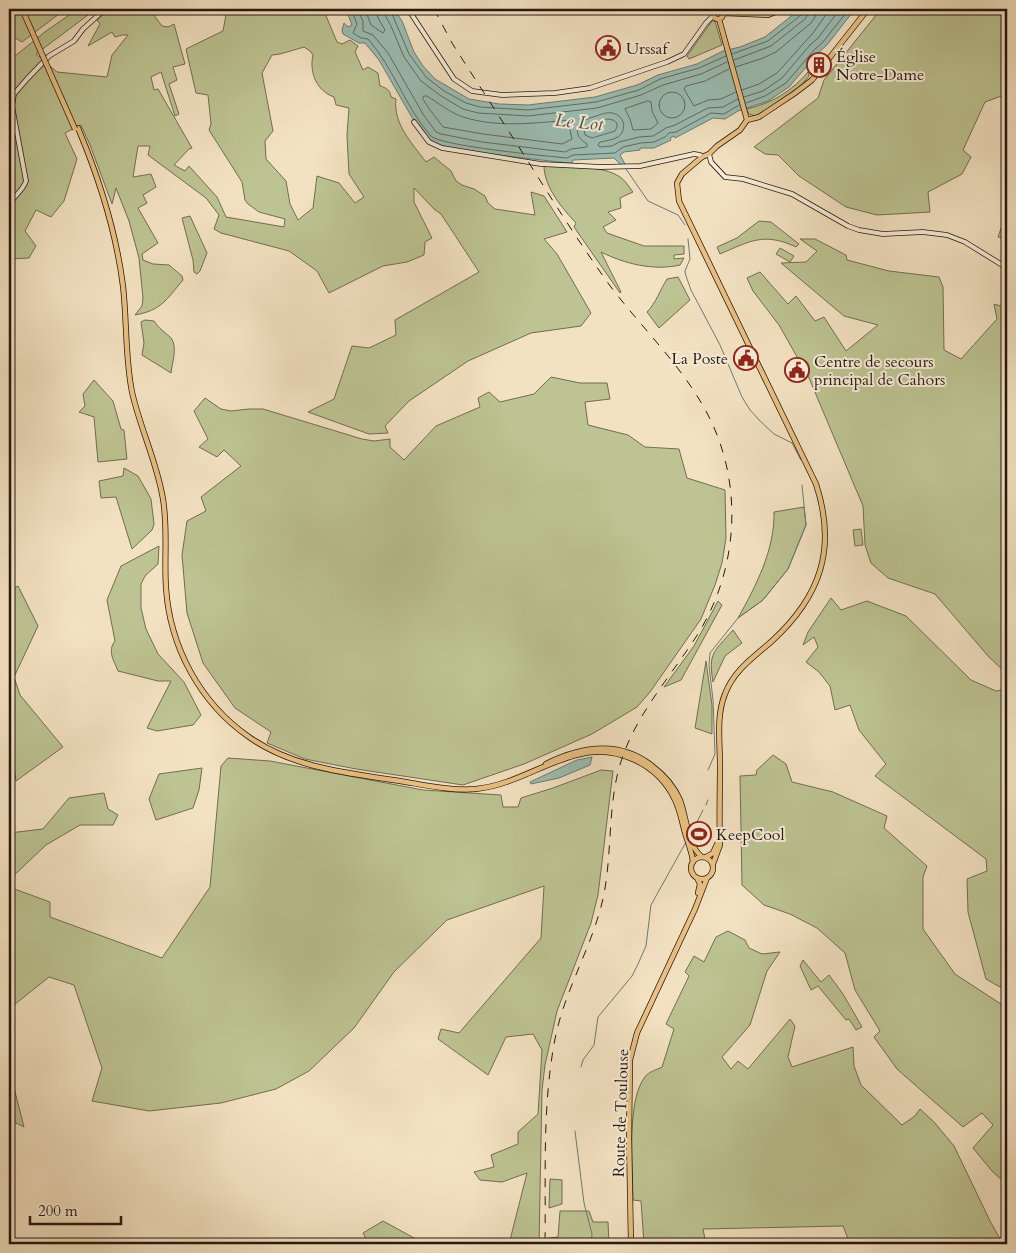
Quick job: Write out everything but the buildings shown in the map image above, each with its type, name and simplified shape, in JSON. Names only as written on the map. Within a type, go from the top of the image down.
[{"type":"main road","points":[[24,9],[77,128],[110,217],[120,264],[132,391],[164,502],[168,609],[180,650],[198,685],[223,715],[243,733],[266,748],[299,762],[342,772],[451,789],[471,789],[489,787],[520,778],[578,754],[601,752],[625,756],[644,764],[654,772],[664,782],[676,801],[687,830],[693,862],[692,871],[697,878],[707,878],[713,872],[713,864],[720,845],[719,720],[725,694],[744,665],[785,629],[808,599],[816,580],[826,545],[826,522],[816,484],[679,201],[676,188],[682,174],[740,130],[747,120],[759,118],[812,80],[868,9]]},
{"type":"main road","points":[[747,120],[719,19],[713,16],[713,12],[720,9],[723,13],[768,15],[783,9]]},
{"type":"main road","points":[[719,19],[723,13]]},
{"type":"main road","points":[[693,862],[713,854],[720,836]]},
{"type":"main road","points":[[691,846],[713,864]]},
{"type":"main road","name":"Route de Toulouse","points":[[630,1244],[627,1138],[629,1050],[638,1024],[698,895],[700,884],[697,878]]},
{"type":"main road","name":"Route de Toulouse","points":[[630,1244],[629,1145],[631,1052],[637,1033],[695,909],[707,878]]},
{"type":"street","points":[[9,206],[13,197],[25,185],[26,181],[12,106],[14,94],[49,56],[74,41],[83,29],[105,9]]},
{"type":"street","points":[[408,9],[454,79],[472,91],[502,95],[537,94],[590,88],[660,65],[684,54],[713,16]]},
{"type":"street","points":[[414,122],[429,142],[442,148],[541,164],[621,168],[640,166],[694,154],[702,157]]},
{"type":"street","points":[[709,154],[710,162],[722,175],[729,178],[743,179],[800,198],[859,230],[896,234],[923,232],[943,234],[956,238],[1007,268]]},
{"type":"green space","points":[[9,9],[61,9],[59,14],[22,42],[9,34]]},
{"type":"green space","points":[[78,9],[86,9],[92,12],[36,54],[57,72],[107,77],[112,55],[128,35],[115,37],[112,32],[88,46],[100,24],[97,20],[109,9],[144,9],[148,13],[153,14],[162,26],[168,27],[174,24],[185,64],[173,67],[177,80],[169,84],[179,114],[175,116],[161,72],[151,77],[154,90],[158,89],[192,148],[174,165],[185,171],[189,166],[217,197],[226,217],[284,227],[285,219],[259,212],[245,200],[242,182],[209,130],[211,124],[208,95],[196,93],[186,49],[223,31],[227,9],[327,9],[324,11],[337,42],[342,44],[350,40],[358,46],[355,52],[363,70],[368,67],[378,73],[380,86],[388,90],[391,97],[396,99],[397,117],[400,125],[426,162],[434,157],[451,171],[456,181],[485,196],[488,203],[495,209],[535,215],[531,192],[544,196],[567,232],[544,239],[557,254],[591,313],[581,326],[531,333],[468,361],[409,401],[385,426],[388,433],[369,434],[308,412],[334,399],[352,346],[369,348],[396,335],[395,320],[479,272],[441,214],[414,188],[414,202],[432,238],[425,242],[424,255],[407,262],[383,266],[329,293],[317,271],[289,251],[221,233],[214,229],[219,215],[206,198],[148,155],[150,146],[138,146],[133,177],[151,174],[156,187],[143,195],[147,203],[138,208],[158,243],[142,254],[143,260],[153,264],[169,265],[182,276],[183,280],[158,307],[135,315],[142,306],[143,298],[139,258],[129,221],[116,188],[112,204],[81,125],[65,133],[77,159],[64,201],[51,217],[36,210],[25,231],[36,246],[29,258],[9,259],[9,165],[12,163],[9,149],[9,61],[46,31]],"holes":[[[304,47],[313,55],[313,75],[319,86],[334,97],[336,105],[349,108],[347,135],[349,174],[364,197],[355,203],[339,183],[317,176],[313,208],[298,220],[290,204],[286,181],[266,159],[265,141],[273,131],[262,73],[272,55]]]},
{"type":"green space","points":[[881,9],[1007,9],[1007,94],[985,102],[963,150],[971,157],[962,174],[928,192],[930,212],[877,215],[846,207],[799,176],[778,155],[765,154],[754,147],[818,98],[824,80]]},
{"type":"green space","points":[[712,21],[715,21],[722,45],[689,59],[687,56]]},
{"type":"green space","points":[[808,72],[809,76],[800,87],[761,114],[755,116],[749,114],[746,109],[764,104],[780,96]]},
{"type":"green space","points":[[544,167],[604,170],[622,178],[633,192],[620,198],[621,208],[608,212],[616,220],[603,227],[607,233],[644,246],[684,246],[684,254],[674,255],[674,259],[684,258],[680,265],[650,267],[620,260],[601,252],[620,293],[574,227],[576,223],[551,190]]},
{"type":"green space","points":[[1007,211],[1007,239],[998,237]]},
{"type":"green space","points":[[190,216],[207,253],[197,274],[194,272],[193,260],[182,218]]},
{"type":"green space","points":[[759,221],[771,222],[799,244],[796,247],[775,240],[757,240],[720,254],[717,247],[737,238]]},
{"type":"green space","points":[[800,239],[815,239],[846,255],[847,260],[889,271],[939,277],[943,287],[944,350],[961,359],[997,319],[994,304],[1007,308],[1007,674],[988,656],[935,594],[888,578],[871,563],[865,545],[863,506],[809,378],[779,325],[753,291],[747,278],[760,272],[788,304],[796,296],[815,321],[824,317],[846,351],[878,325],[844,316],[781,263],[806,262],[817,251]]},
{"type":"green space","points":[[780,248],[794,256],[790,262],[776,254]]},
{"type":"green space","points":[[678,277],[690,300],[659,328],[647,312],[667,279]]},
{"type":"green space","points":[[145,320],[154,321],[173,342],[174,350],[171,373],[142,355],[144,343],[141,322]]},
{"type":"green space","points":[[551,377],[580,383],[607,383],[610,399],[585,402],[588,425],[628,435],[645,447],[679,449],[687,478],[725,490],[726,538],[722,563],[715,585],[701,619],[650,692],[637,707],[592,734],[524,764],[463,785],[356,769],[305,759],[267,743],[271,732],[235,708],[203,663],[187,613],[182,555],[187,521],[206,511],[201,497],[241,466],[224,450],[217,457],[199,447],[208,439],[194,411],[205,398],[221,409],[231,411],[263,409],[362,439],[374,441],[390,439],[390,447],[404,460],[436,426],[480,407],[478,398],[489,392],[500,402],[534,394]]},
{"type":"green space","points":[[94,380],[113,401],[121,429],[124,430],[127,459],[98,462],[94,417],[79,412],[85,406],[83,394]]},
{"type":"green space","points":[[124,468],[138,476],[151,499],[154,524],[152,530],[132,549],[116,497],[101,498],[99,481],[123,476]]},
{"type":"green space","points":[[804,507],[806,525],[788,569],[763,600],[738,618],[758,580],[768,553],[774,512]]},
{"type":"green space","points":[[861,529],[863,545],[855,546],[853,530]]},
{"type":"green space","points":[[159,546],[158,564],[145,576],[141,584],[141,608],[146,629],[158,654],[184,682],[201,715],[193,725],[157,731],[147,728],[171,681],[158,681],[118,671],[111,652],[115,641],[107,600],[121,566]]},
{"type":"green space","points":[[18,586],[38,626],[14,677],[20,695],[63,747],[16,781],[9,729],[9,638],[14,626],[9,616],[9,591]]},
{"type":"green space","points":[[831,598],[841,610],[867,601],[906,616],[971,680],[996,691],[1007,689],[1007,991],[986,979],[968,912],[967,879],[987,871],[986,859],[875,776],[886,764],[859,730],[850,705],[835,710],[830,686],[819,672],[806,662],[818,647],[814,637],[803,645],[808,632]]},
{"type":"green space","points":[[718,601],[722,605],[681,680],[664,687],[694,646]]},
{"type":"green space","points":[[733,630],[742,643],[725,656],[713,682],[712,658],[717,648]]},
{"type":"green space","points":[[706,661],[712,705],[712,734],[695,728]]},
{"type":"green space","points":[[773,755],[786,764],[792,782],[833,792],[887,816],[884,828],[927,866],[923,877],[923,929],[955,974],[1007,1008],[1007,1185],[992,1171],[973,1148],[993,1125],[982,1113],[963,1127],[897,1069],[874,1037],[880,1031],[855,990],[845,953],[817,928],[790,914],[764,905],[742,885],[740,776],[756,775],[757,770]]},
{"type":"green space","points":[[228,758],[270,761],[423,790],[501,795],[503,807],[518,807],[521,798],[601,770],[613,771],[598,895],[591,923],[557,1011],[545,1065],[542,1090],[539,1244],[509,1244],[527,1173],[502,1182],[480,1180],[474,1172],[494,1167],[491,1155],[518,1144],[518,1132],[538,1114],[542,1050],[533,1034],[506,1037],[488,1075],[438,1039],[441,1029],[459,1033],[541,938],[544,886],[447,920],[394,972],[354,1028],[309,1071],[276,1089],[221,1103],[149,1111],[92,1101],[102,1068],[74,985],[49,977],[9,1009],[9,887],[50,902],[50,917],[162,958],[210,887],[221,766]]},
{"type":"green space","points":[[202,768],[199,790],[193,808],[156,820],[149,799],[159,774]]},
{"type":"green space","points":[[104,793],[108,809],[118,815],[113,825],[80,825],[46,845],[9,880],[9,833],[43,829],[69,798]]},
{"type":"green space","points":[[728,931],[745,940],[749,948],[762,954],[780,952],[767,971],[750,1025],[722,1057],[731,1069],[738,1061],[748,1069],[790,1019],[795,1026],[788,1057],[792,1067],[853,1047],[854,1066],[861,1085],[902,1125],[915,1116],[920,1109],[934,1122],[954,1146],[1003,1244],[850,1244],[843,1226],[703,1229],[706,1244],[644,1244],[641,1201],[633,1200],[632,1136],[635,1102],[639,1088],[646,1075],[662,1067],[674,1029],[666,1024],[689,976],[685,972],[694,956],[704,962],[716,937]]},
{"type":"green space","points":[[803,960],[821,982],[829,975],[843,994],[862,1027],[856,1030],[849,1019],[846,1020],[818,986],[811,990],[800,966]]},
{"type":"green space","points":[[9,1068],[24,1127],[14,1122],[9,1123]]},
{"type":"green space","points":[[550,1179],[562,1180],[562,1204],[549,1208]]},
{"type":"green space","points":[[560,1211],[589,1211],[593,1222],[608,1222],[609,1244],[549,1244],[549,1238],[558,1237]]},
{"type":"green space","points":[[383,1221],[425,1244],[367,1244],[363,1233]]},
{"type":"water","name":"Le Lot","points":[[346,9],[394,9],[402,21],[414,52],[435,79],[469,99],[499,104],[528,105],[595,97],[637,85],[658,75],[697,64],[723,51],[740,47],[765,37],[800,9],[855,9],[827,45],[789,87],[768,101],[738,111],[725,119],[713,118],[675,138],[674,136],[670,138],[671,140],[654,148],[640,148],[640,150],[624,152],[620,155],[625,164],[621,165],[614,158],[573,160],[572,163],[567,163],[481,153],[438,145],[430,141],[414,121],[379,60],[365,43],[359,43],[343,34],[344,23],[348,27],[352,25]]},
{"type":"water","points":[[592,757],[590,765],[559,778],[531,784],[530,782],[577,760]]},
{"type":"waterway","points":[[626,169],[648,201],[678,215],[685,225]]},
{"type":"waterway","points":[[688,239],[690,259],[685,271],[686,276],[691,290],[720,345],[742,397],[750,410],[774,434],[792,443],[801,460]]},
{"type":"waterway","points":[[708,770],[715,754],[713,700],[709,665],[710,653],[738,618],[763,600],[788,569],[806,525],[802,485]]},
{"type":"waterway","points":[[706,805],[708,800]]},
{"type":"waterway","points":[[691,834],[703,810]]},
{"type":"waterway","points":[[581,1067],[583,1060],[594,1045],[598,1017],[632,976],[638,964],[646,946],[651,905],[686,842]]},
{"type":"waterway","points":[[575,1131],[584,1203],[592,1234],[591,1244]]},
{"type":"railway","points":[[434,9],[452,43],[588,254],[623,303],[671,360],[700,401],[712,423],[721,446],[731,495],[732,520],[730,544],[718,593],[696,637],[642,716],[625,750],[619,768],[613,799],[604,894],[594,931],[565,1002],[555,1039],[551,1064],[546,1115],[545,1244]]},
{"type":"place","name":"Urssaf","points":[[608,48]]},
{"type":"place","name":"Église Notre-Dame","points":[[819,65]]},
{"type":"place","name":"La Poste","points":[[746,358]]},
{"type":"place","name":"Centre de secours principal de Cahors","points":[[797,370]]},
{"type":"place","name":"KeepCool","points":[[699,834]]}]
